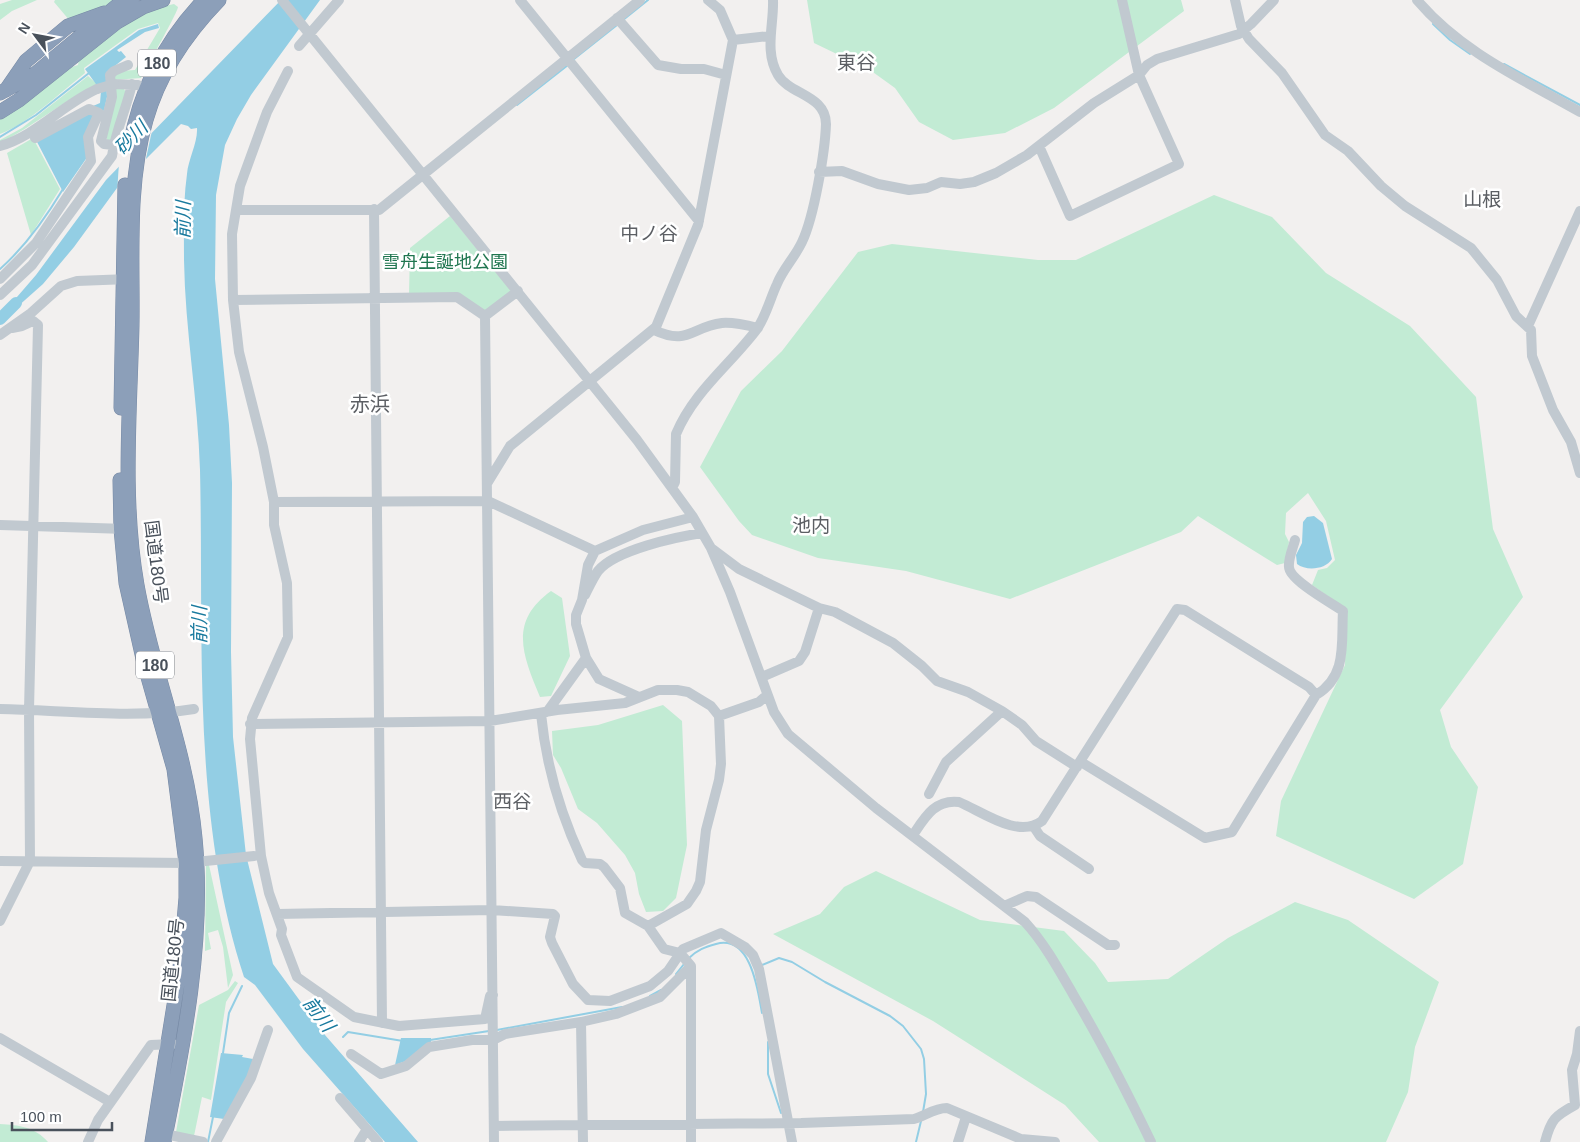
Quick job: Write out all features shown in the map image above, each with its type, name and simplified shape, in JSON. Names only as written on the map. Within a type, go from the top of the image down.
[{"type":"highway","points":[[6,94],[38,78],[88,41],[132,0]]},
{"type":"highway","points":[[107,25],[134,11],[163,0]]},
{"type":"highway","points":[[154,69],[190,0]]},
{"type":"highway","name":"国道180号","points":[[127,279],[134,184],[154,69],[173,38],[204,0]]},
{"type":"highway","name":"国道180号","points":[[159,1137],[175,1044],[186,898],[191,863],[164,713],[126,583],[127,279],[124,200],[132,137],[151,90],[182,44],[219,0]]},
{"type":"highway","points":[[0,105],[26,61],[71,24],[120,4]]},
{"type":"highway","points":[[6,94],[29,89],[38,78],[120,4]]},
{"type":"highway","points":[[0,112],[6,94],[30,65],[71,30],[120,4]]},
{"type":"street","points":[[282,0],[518,291],[693,517],[710,548],[730,592],[774,712],[788,734],[876,808],[1004,906],[1032,930],[1060,972],[1104,1047],[1151,1142]]},
{"type":"street","points":[[299,46],[327,11],[339,0]]},
{"type":"street","points":[[520,0],[699,221]]},
{"type":"street","points":[[236,210],[379,210],[567,58],[619,21],[640,0]]},
{"type":"street","points":[[487,483],[510,446],[654,330],[699,221],[733,40],[720,10],[708,0]]},
{"type":"street","points":[[672,488],[675,482],[676,434],[679,427],[696,398],[758,328],[777,283],[810,224],[824,144],[824,116],[818,104],[790,87],[778,75],[774,64],[770,36],[773,0]]},
{"type":"street","points":[[1039,146],[1070,216],[1179,164],[1139,75],[1122,0]]},
{"type":"street","points":[[1235,0],[1238,17],[1249,39],[1282,73],[1325,135],[1348,151],[1381,186],[1404,206],[1470,248],[1497,280],[1516,316],[1528,326],[1532,338],[1532,356],[1553,410],[1571,442],[1580,473]]},
{"type":"street","points":[[819,172],[842,171],[878,184],[909,190],[932,187],[941,182],[966,184],[996,173],[1039,146],[1094,103],[1139,75],[1147,65],[1157,59],[1244,31],[1274,0]]},
{"type":"street","points":[[1417,0],[1443,28],[1465,45],[1580,112]]},
{"type":"street","points":[[619,21],[658,65],[681,69],[704,69],[726,75]]},
{"type":"street","points":[[733,40],[770,36]]},
{"type":"street","points":[[0,279],[36,243],[91,156],[88,137],[101,119],[112,96],[110,76],[114,71],[128,65]]},
{"type":"street","points":[[288,71],[267,112],[240,186],[232,234],[233,300],[239,352],[263,447],[274,502],[274,525],[287,583],[288,636],[250,724],[252,776],[261,856],[269,893],[282,929],[281,935],[297,977],[350,1015],[399,1026],[485,1019],[487,1005],[490,996],[493,995]]},
{"type":"street","points":[[0,146],[24,135],[96,89],[114,84],[132,84],[151,90]]},
{"type":"street","points":[[0,295],[32,265],[112,156],[113,144],[132,84]]},
{"type":"street","points":[[35,138],[89,109],[99,113],[101,119],[101,141],[104,144],[113,144]]},
{"type":"street","points":[[374,209],[379,912],[382,1023]]},
{"type":"street","points":[[1528,326],[1577,226],[1580,211]]},
{"type":"street","points":[[0,335],[12,328],[61,286],[77,281],[127,279]]},
{"type":"street","points":[[486,316],[518,291]]},
{"type":"street","points":[[233,300],[457,297],[486,316]]},
{"type":"street","points":[[486,316],[494,1142]]},
{"type":"street","points":[[0,921],[30,861],[29,710],[38,325],[33,321],[12,328]]},
{"type":"street","points":[[654,330],[676,338],[685,337],[706,327],[722,323],[744,324],[758,328]]},
{"type":"street","points":[[274,502],[488,501],[595,551]]},
{"type":"street","points":[[582,600],[588,565],[595,551],[643,530],[693,517]]},
{"type":"street","points":[[0,525],[126,529]]},
{"type":"street","points":[[639,697],[599,679],[586,658],[576,624],[576,615],[598,571],[606,564],[651,544],[702,533]]},
{"type":"street","points":[[710,548],[739,568],[819,608],[835,612],[893,643],[937,680],[968,692],[1002,711],[1022,725],[1036,741],[1205,838],[1232,832],[1316,695],[1328,686],[1341,665],[1343,610],[1304,584],[1290,571],[1289,566],[1295,540]]},
{"type":"street","points":[[762,677],[800,661],[805,652],[819,608]]},
{"type":"street","points":[[913,835],[935,807],[949,801],[959,802],[1013,826],[1022,828],[1034,827],[1048,814],[1177,609],[1181,608],[1194,615],[1309,687],[1316,695]]},
{"type":"street","points":[[586,658],[544,713],[545,753],[557,795],[582,860],[585,863],[600,864],[620,888],[625,914],[648,926],[664,949],[686,960]]},
{"type":"street","points":[[250,724],[490,721],[605,707],[625,703],[658,690],[688,692],[711,706],[718,716],[721,764],[706,830],[700,882],[687,904],[648,926]]},
{"type":"street","points":[[718,716],[759,702],[767,695]]},
{"type":"street","points":[[0,709],[164,713],[194,709]]},
{"type":"street","points":[[929,794],[946,762],[1002,711]]},
{"type":"street","points":[[1034,827],[1040,836],[1089,869]]},
{"type":"street","points":[[0,861],[191,863],[253,856]]},
{"type":"street","points":[[1004,906],[1027,896],[1036,897],[1108,945],[1115,945]]},
{"type":"street","points":[[277,914],[492,910],[553,914],[555,916],[550,937],[552,943],[573,984],[588,1000],[610,1001],[650,986],[668,971],[686,960]]},
{"type":"street","points":[[691,1142],[686,960],[683,949],[721,933],[745,946],[758,966],[785,1123],[792,1142]]},
{"type":"street","points":[[352,1054],[359,1057],[381,1074],[406,1066],[429,1047],[472,1040],[493,1034],[505,1034],[581,1022],[616,1014],[660,997],[686,960]]},
{"type":"street","points":[[581,1022],[583,1142]]},
{"type":"street","points":[[216,1142],[251,1078],[268,1030]]},
{"type":"street","points":[[1545,1142],[1549,1126],[1556,1115],[1575,1105],[1572,1070],[1577,1054],[1580,1030]]},
{"type":"street","points":[[0,1038],[110,1102]]},
{"type":"street","points":[[88,1142],[98,1120],[151,1044],[175,1044]]},
{"type":"street","points":[[340,1098],[378,1142]]},
{"type":"street","points":[[494,1126],[785,1123],[921,1117],[934,1110],[947,1108],[1021,1139],[1055,1142]]},
{"type":"street","points":[[958,1142],[966,1117]]},
{"type":"street","points":[[359,1142],[366,1129]]},
{"type":"street","points":[[159,1137],[203,1142]]},
{"type":"green space","points":[[12,0],[37,0],[12,11],[0,20],[0,4]]},
{"type":"green space","points":[[55,0],[117,0],[70,21],[54,2]]},
{"type":"green space","points":[[807,0],[1181,0],[1184,11],[1054,108],[1005,133],[953,140],[919,122],[895,88],[870,70],[814,43]]},
{"type":"green space","points":[[174,4],[178,7],[177,11],[141,78],[113,80],[113,76],[120,71],[135,70],[160,28],[158,23],[138,29],[84,68],[85,73],[44,107],[0,134],[0,118],[10,113],[59,75],[78,65],[79,60],[124,26],[148,13]]},
{"type":"green space","points":[[88,76],[97,84],[0,143],[0,140],[22,128]]},
{"type":"green space","points":[[123,88],[126,92],[111,140],[107,141],[106,131],[115,89]]},
{"type":"green space","points":[[33,138],[60,189],[31,235],[7,153]]},
{"type":"green space","points":[[1214,195],[1272,217],[1326,273],[1410,326],[1476,397],[1493,529],[1523,597],[1440,710],[1451,747],[1478,787],[1463,864],[1414,899],[1276,836],[1281,801],[1345,665],[1346,609],[1312,585],[1318,570],[1327,568],[1335,560],[1326,521],[1308,493],[1286,513],[1285,534],[1289,542],[1285,563],[1277,565],[1198,516],[1181,532],[1010,599],[906,571],[818,558],[752,535],[739,521],[700,467],[741,391],[782,351],[858,252],[892,244],[1038,260],[1076,260]]},
{"type":"green space","name":"雪舟生誕地公園","points":[[450,216],[512,292],[485,312],[457,293],[409,295],[410,248]]},
{"type":"green space","points":[[551,591],[562,598],[570,656],[551,696],[540,697],[528,668],[523,640],[524,627],[537,603]]},
{"type":"green space","points":[[663,705],[682,721],[687,845],[676,898],[663,911],[646,912],[639,894],[635,873],[625,855],[597,823],[578,809],[561,768],[553,755],[552,731],[598,725]]},
{"type":"green space","points":[[206,863],[209,865],[233,975],[228,988],[223,947],[218,930],[208,933],[211,949],[205,951]]},
{"type":"green space","points":[[876,871],[980,920],[1064,931],[1095,963],[1108,982],[1168,979],[1228,938],[1295,902],[1348,920],[1439,982],[1415,1047],[1408,1092],[1386,1142],[1099,1142],[1065,1105],[933,1021],[773,934],[820,914],[844,887]]},
{"type":"green space","points":[[235,981],[238,983],[226,1002],[211,1100],[202,1097],[194,1136],[176,1132],[199,1005],[228,990]]},
{"type":"green space","points":[[0,1124],[14,1125],[32,1130],[48,1142],[0,1142]]},
{"type":"water","points":[[281,0],[320,0],[251,95],[237,119],[225,145],[216,195],[215,279],[229,425],[232,483],[231,652],[233,737],[246,855],[273,964],[325,1035],[418,1142],[385,1142],[303,1049],[255,985],[244,977],[227,915],[215,853],[208,790],[202,662],[199,444],[184,260],[185,195],[188,169],[197,128],[191,129],[181,124],[117,188],[74,247],[43,284],[7,316],[4,312],[36,275],[106,180]]},
{"type":"water","points":[[158,24],[159,28],[145,32],[117,50],[121,51],[126,57],[106,73],[107,97],[104,111],[93,106],[100,103],[101,91],[85,69],[139,30]]},
{"type":"water","points":[[86,112],[95,116],[88,156],[63,192],[36,140]]},
{"type":"water","points":[[1314,516],[1323,523],[1332,559],[1329,563],[1320,567],[1305,568],[1297,564],[1296,555],[1302,543],[1303,522],[1307,517]]},
{"type":"water","points":[[401,1038],[431,1038],[431,1043],[406,1061],[395,1065]]},
{"type":"water","points":[[221,1053],[243,1055],[242,1057],[253,1059],[248,1077],[224,1119],[210,1117]]},
{"type":"pier","points":[[153,126],[145,163],[117,193],[119,163]]},
{"type":"waterway","points":[[623,20],[648,0]]},
{"type":"waterway","points":[[1433,24],[1450,40],[1470,54]]},
{"type":"waterway","points":[[574,59],[617,25]]},
{"type":"waterway","points":[[1504,64],[1580,105]]},
{"type":"waterway","points":[[517,105],[568,65]]},
{"type":"waterway","points":[[0,137],[36,115],[89,73]]},
{"type":"waterway","points":[[0,269],[34,232],[63,189]]},
{"type":"waterway","name":"砂川","points":[[0,319],[16,303]]},
{"type":"waterway","points":[[689,958],[701,949],[716,944],[728,943],[737,947],[751,966],[762,1013]]},
{"type":"waterway","points":[[762,965],[779,958],[792,962],[825,982],[890,1016],[903,1026],[921,1049],[924,1059],[926,1094],[923,1112]]},
{"type":"waterway","points":[[676,974],[684,964]]},
{"type":"waterway","points":[[223,1053],[229,1013],[242,986]]},
{"type":"waterway","points":[[650,996],[661,990]]},
{"type":"waterway","points":[[497,1030],[622,1007]]},
{"type":"waterway","points":[[430,1040],[489,1031]]},
{"type":"waterway","points":[[343,1037],[348,1032],[403,1041]]},
{"type":"waterway","points":[[768,1042],[768,1074],[781,1113]]},
{"type":"waterway","points":[[208,1142],[213,1117]]},
{"type":"waterway","points":[[916,1142],[921,1121]]},
{"type":"district","name":"東谷","points":[[856,62]]},
{"type":"district","name":"山根","points":[[1482,199]]},
{"type":"district","name":"中ノ谷","points":[[649,233]]},
{"type":"district","name":"赤浜","points":[[370,404]]},
{"type":"district","name":"池内","points":[[811,525]]},
{"type":"district","name":"西谷","points":[[512,801]]},
{"type":"water label","name":"前川","points":[[183,220]]},
{"type":"water label","name":"前川","points":[[199,625]]},
{"type":"water label","name":"前川","points":[[319,1014]]}]
